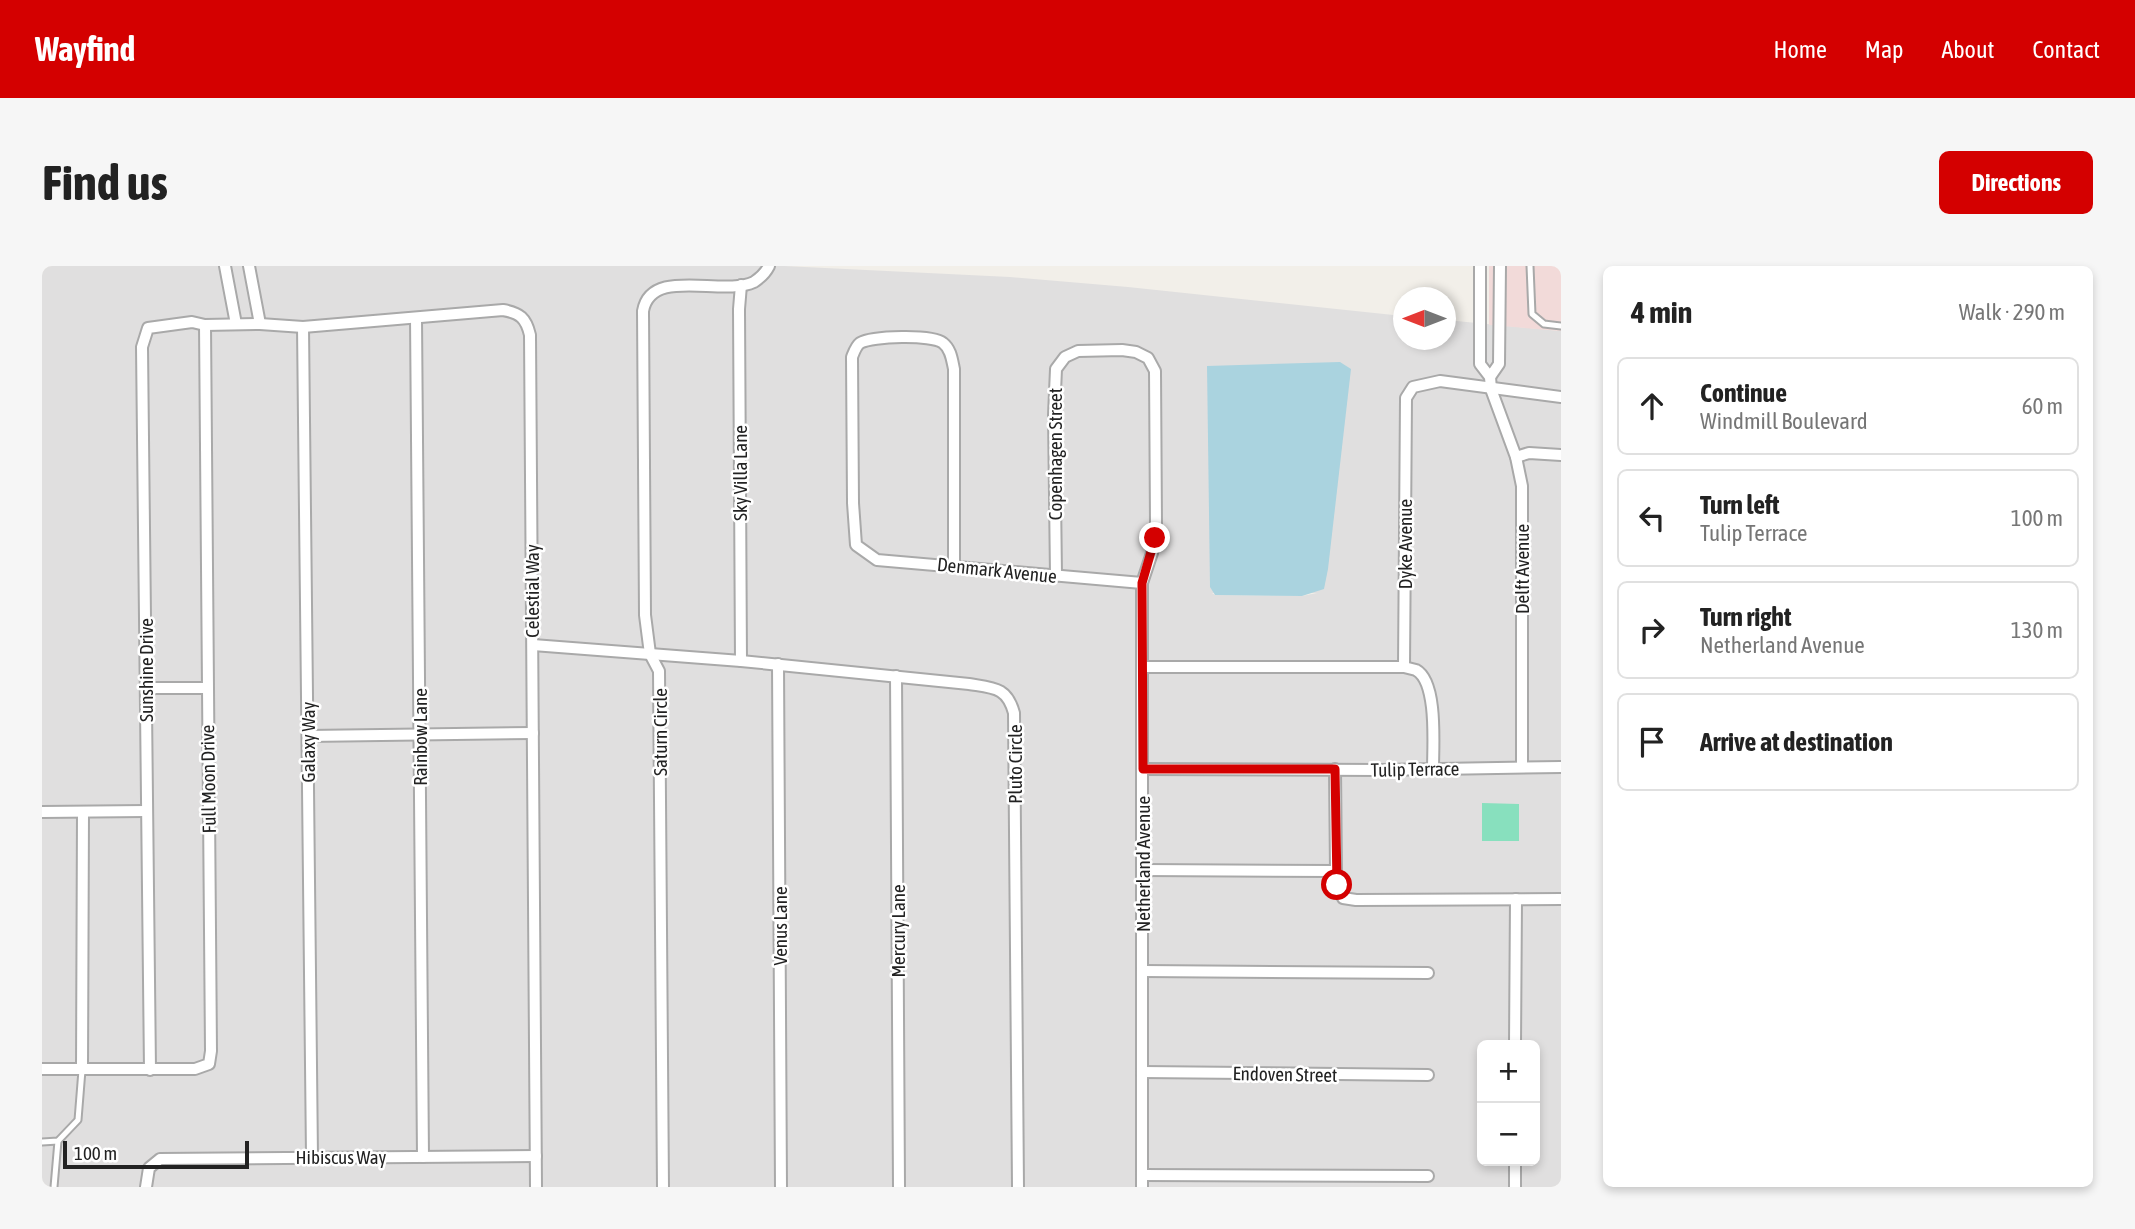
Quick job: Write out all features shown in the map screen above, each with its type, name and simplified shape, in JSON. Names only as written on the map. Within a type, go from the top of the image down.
[{"type":"street","points":[[225,266],[236,324]]},
{"type":"street","points":[[248,266],[260,324]]},
{"type":"street","points":[[741,285],[755,281],[769,266]]},
{"type":"street","points":[[1480,270],[1500,270],[1499,364],[1491,383]]},
{"type":"street","name":"Delft Avenue","points":[[1480,270],[1479,364],[1491,383],[1516,457],[1522,500],[1522,766]]},
{"type":"street","name":"Saturn Circle","points":[[663,1187],[659,671],[650,654],[645,615],[643,311],[645,298],[653,287],[666,282],[741,285]]},
{"type":"street","name":"Sky Villa Lane","points":[[741,285],[741,661]]},
{"type":"street","name":"Celestial Way","points":[[205,325],[260,324],[303,327],[503,310],[517,312],[527,321],[530,335],[536,1187]]},
{"type":"street","name":"Rainbow Lane","points":[[416,318],[423,1157]]},
{"type":"street","name":"Sunshine Drive","points":[[150,1070],[142,347],[148,328],[192,322],[205,325]]},
{"type":"street","name":"Full Moon Drive","points":[[42,1069],[195,1069],[209,1064],[205,325]]},
{"type":"street","name":"Galaxy Way","points":[[303,327],[312,1157]]},
{"type":"street","name":"Denmark Avenue","points":[[954,566],[954,369],[950,353],[943,343],[929,338],[870,339],[858,345],[852,357],[853,503],[856,545],[877,560],[1142,583]]},
{"type":"street","name":"Copenhagen Street","points":[[1056,576],[1056,369],[1065,357],[1078,351],[1127,351]]},
{"type":"street","name":"Netherland Avenue","points":[[1127,351],[1148,358],[1155,371],[1156,524],[1152,553],[1142,583],[1142,1187]]},
{"type":"street","name":"Dyke Avenue","points":[[1404,667],[1406,398],[1413,387],[1440,381],[1491,383],[1561,397]]},
{"type":"street","points":[[1516,457],[1529,453],[1561,455]]},
{"type":"street","name":"Pluto Circle","points":[[533,645],[778,664],[969,684],[1001,690],[1010,699],[1014,713],[1017,1187]]},
{"type":"street","name":"Venus Lane","points":[[778,664],[781,1187]]},
{"type":"street","points":[[1143,667],[1404,667],[1417,671],[1430,695],[1433,769]]},
{"type":"street","name":"Mercury Lane","points":[[896,676],[899,1187]]},
{"type":"street","points":[[146,688],[207,688]]},
{"type":"street","points":[[308,736],[533,733]]},
{"type":"street","name":"Tulip Terrace","points":[[1143,769],[1561,767]]},
{"type":"street","points":[[1335,769],[1336,871],[1337,885],[1343,898],[1561,899]]},
{"type":"street","points":[[42,813],[146,811]]},
{"type":"street","points":[[82,1070],[83,812]]},
{"type":"street","points":[[1143,870],[1336,871]]},
{"type":"street","points":[[1515,1040],[1516,899]]},
{"type":"street","points":[[1143,971],[1428,973]]},
{"type":"street","name":"Endoven Street","points":[[1142,1072],[1428,1075]]},
{"type":"street","name":"Hibiscus Way","points":[[146,1187],[149,1168],[160,1159],[536,1156]]},
{"type":"street","points":[[1515,1166],[1515,1187]]},
{"type":"street","points":[[1142,1175],[1428,1176]]},
{"type":"lane","points":[[1530,266],[1532,314],[1544,324],[1561,326]]},
{"type":"lane","points":[[54,1187],[58,1141],[78,1120],[82,1070]]},
{"type":"lane","points":[[42,1142],[58,1141]]},
{"type":"shaded area","points":[[42,266],[784,266],[1010,277],[1393,315],[1393,350],[1456,350],[1456,321],[1561,331],[1561,1187],[42,1187]],"holes":[[[1212,593],[1317,593],[1302,596]]]},
{"type":"shaded area","points":[[1489,266],[1561,266],[1561,331],[1489,325]]},
{"type":"green space","points":[[1482,803],[1519,804],[1519,841],[1482,841]]},
{"type":"water","points":[[1340,362],[1351,369],[1324,589],[1302,596],[1215,595],[1210,587],[1207,366]]},
{"type":"route","points":[[1155,538],[1142,583],[1143,769],[1335,769],[1337,885]]}]
